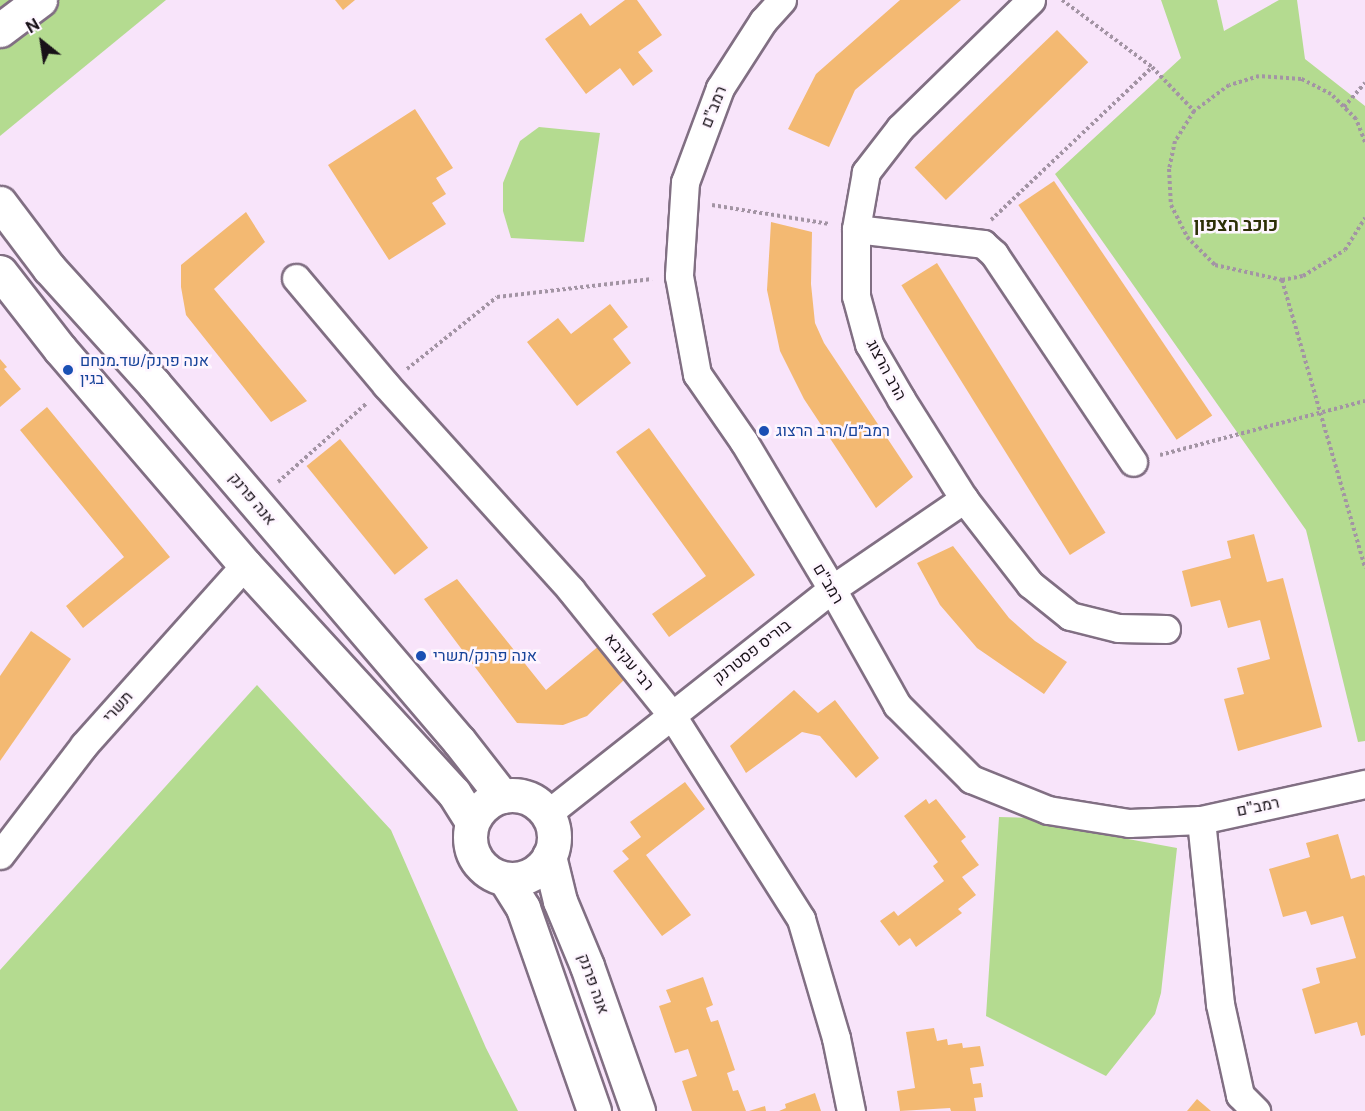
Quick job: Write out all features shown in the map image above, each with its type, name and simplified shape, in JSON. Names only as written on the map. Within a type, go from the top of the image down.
[{"type":"street","name":"רמב\"ם","points":[[782,0],[763,21],[720,88],[685,182],[679,276],[697,374],[744,442],[897,705],[970,779],[1048,810],[1129,824],[1201,819],[1365,784]]},
{"type":"street","name":"הרב הרצוג","points":[[1030,0],[900,128],[866,172],[856,229],[856,296],[870,344],[964,499],[1030,584],[1070,616],[1118,628],[1166,629]]},
{"type":"street","points":[[0,51],[19,16]]},
{"type":"street","name":"אנה פרנק","points":[[0,203],[49,268],[256,503],[459,741],[502,796]]},
{"type":"street","points":[[856,229],[983,244],[994,254],[1133,462]]},
{"type":"street","points":[[0,272],[60,348],[245,565],[454,793],[472,822]]},
{"type":"street","name":"רבי עקיבא","points":[[296,278],[386,385],[571,590],[671,714],[801,919],[836,1038],[851,1111]]},
{"type":"street","name":"בוריס פסטרנק","points":[[547,814],[671,714],[832,590],[964,499]]},
{"type":"street","name":"תשרי","points":[[0,855],[84,744],[245,565]]},
{"type":"street","points":[[502,796],[527,798],[547,814],[554,836],[549,856],[542,867],[531,875],[518,879],[505,879],[483,869],[475,859],[470,847],[472,822],[479,810],[502,796]]},
{"type":"street","points":[[1201,819],[1220,1004],[1240,1095],[1256,1111]]},
{"type":"street","name":"אנה פרנק","points":[[549,856],[561,901],[587,966],[638,1111]]},
{"type":"street","points":[[505,879],[524,908],[594,1111]]},
{"type":"path","points":[[1062,0],[1152,67],[1194,111]]},
{"type":"path","points":[[976,243],[988,222],[1152,67]]},
{"type":"path","points":[[1365,142],[1356,119],[1331,94],[1301,80],[1258,76],[1229,85],[1194,111],[1175,141],[1169,169],[1172,205],[1187,237],[1215,265],[1282,280],[1303,276],[1345,250],[1365,218]]},
{"type":"path","points":[[1344,107],[1365,83]]},
{"type":"path","points":[[683,201],[856,229]]},
{"type":"path","points":[[256,503],[386,385],[497,297],[679,276]]},
{"type":"path","points":[[1282,280],[1365,568]]},
{"type":"path","points":[[1133,462],[1365,401]]},
{"type":"green space","points":[[0,0],[166,0],[0,136]]},
{"type":"green space","points":[[1161,0],[1217,0],[1224,31],[1279,0],[1297,0],[1305,59],[1365,106],[1365,741],[1358,742],[1306,530],[1055,174],[1181,58]]},
{"type":"green space","points":[[539,127],[600,133],[584,242],[511,238],[503,211],[503,183],[520,141]]},
{"type":"green space","points":[[257,685],[391,830],[486,1048],[518,1111],[0,1111],[0,970]]},
{"type":"green space","points":[[999,817],[1035,818],[1079,830],[1177,848],[1161,993],[1155,1014],[1106,1076],[986,1016]]},
{"type":"building","points":[[335,0],[355,0],[343,10]]},
{"type":"building","points":[[625,0],[637,0],[662,35],[638,52],[653,71],[633,86],[620,68],[586,94],[545,39],[581,13],[590,26]]},
{"type":"building","points":[[900,0],[961,0],[855,90],[829,147],[788,129],[816,74]]},
{"type":"building","points":[[1057,30],[1088,62],[946,200],[915,168]]},
{"type":"building","points":[[415,109],[453,168],[436,178],[446,194],[432,203],[446,224],[389,260],[328,165]]},
{"type":"building","points":[[1054,181],[1212,416],[1177,440],[1018,205]]},
{"type":"building","points":[[246,212],[265,242],[214,289],[307,401],[271,422],[186,315],[181,287],[181,265]]},
{"type":"building","points":[[771,222],[812,232],[811,284],[815,323],[824,343],[913,477],[876,508],[804,399],[780,351],[767,290]]},
{"type":"building","points":[[937,263],[1106,533],[1070,555],[901,285]]},
{"type":"building","points":[[610,304],[628,327],[613,339],[631,363],[577,406],[527,342],[558,318],[571,334]]},
{"type":"building","points":[[0,359],[7,367],[4,369],[21,389],[0,407]]},
{"type":"building","points":[[47,407],[170,557],[83,628],[66,606],[124,557],[20,430]]},
{"type":"building","points":[[649,428],[755,575],[669,637],[652,614],[706,576],[616,452]]},
{"type":"building","points":[[340,439],[428,548],[395,575],[307,466]]},
{"type":"building","points":[[1254,534],[1267,582],[1283,578],[1322,727],[1238,751],[1224,699],[1244,694],[1237,668],[1270,659],[1260,620],[1228,628],[1220,600],[1191,607],[1182,571],[1231,558],[1227,541]]},
{"type":"building","points":[[953,546],[1009,618],[1035,641],[1067,662],[1044,694],[977,648],[940,605],[917,563]]},
{"type":"building","points":[[457,579],[546,690],[600,645],[627,677],[587,716],[563,725],[517,723],[424,599]]},
{"type":"building","points":[[31,631],[71,659],[0,761],[0,676]]},
{"type":"building","points":[[794,690],[818,713],[835,700],[879,758],[856,778],[820,736],[802,732],[746,773],[730,746]]},
{"type":"building","points":[[685,782],[705,809],[646,855],[691,915],[662,936],[613,871],[629,859],[622,851],[641,837],[630,822]]},
{"type":"building","points":[[926,799],[929,804],[936,799],[966,837],[961,841],[979,865],[962,877],[976,895],[958,909],[962,913],[916,947],[910,938],[899,946],[880,921],[894,911],[898,916],[944,881],[933,866],[938,862],[904,816]]},
{"type":"building","points":[[1338,834],[1351,879],[1364,875],[1365,877],[1365,1035],[1361,1036],[1357,1022],[1315,1034],[1302,989],[1320,983],[1316,968],[1356,958],[1343,916],[1311,925],[1306,911],[1283,917],[1269,869],[1310,857],[1306,843]]},
{"type":"building","points":[[703,977],[713,1005],[706,1008],[711,1022],[718,1020],[735,1070],[727,1073],[733,1091],[738,1090],[746,1111],[692,1111],[682,1081],[697,1076],[688,1049],[675,1053],[659,1006],[671,1002],[666,990]]},
{"type":"building","points":[[934,1028],[937,1041],[947,1039],[948,1045],[962,1043],[963,1048],[980,1046],[984,1066],[970,1068],[973,1084],[981,1083],[983,1097],[974,1098],[976,1111],[951,1111],[950,1108],[900,1111],[897,1091],[915,1088],[906,1032]]},
{"type":"building","points":[[815,1093],[821,1111],[779,1111],[786,1108],[785,1104]]},
{"type":"building","points":[[1197,1099],[1211,1111],[1187,1111]]},
{"type":"building","points":[[765,1106],[766,1111],[749,1111]]},
{"type":"place","name":"אנה פרנק/שד.מנחם בגין","points":[[68,370]]},
{"type":"place","name":"רמב״ם/הרב הרצוג","points":[[764,431]]},
{"type":"place","name":"אנה פרנק/תשרי","points":[[421,656]]},
{"type":"district","name":"כוכב הצפון","points":[[1236,225]]}]
